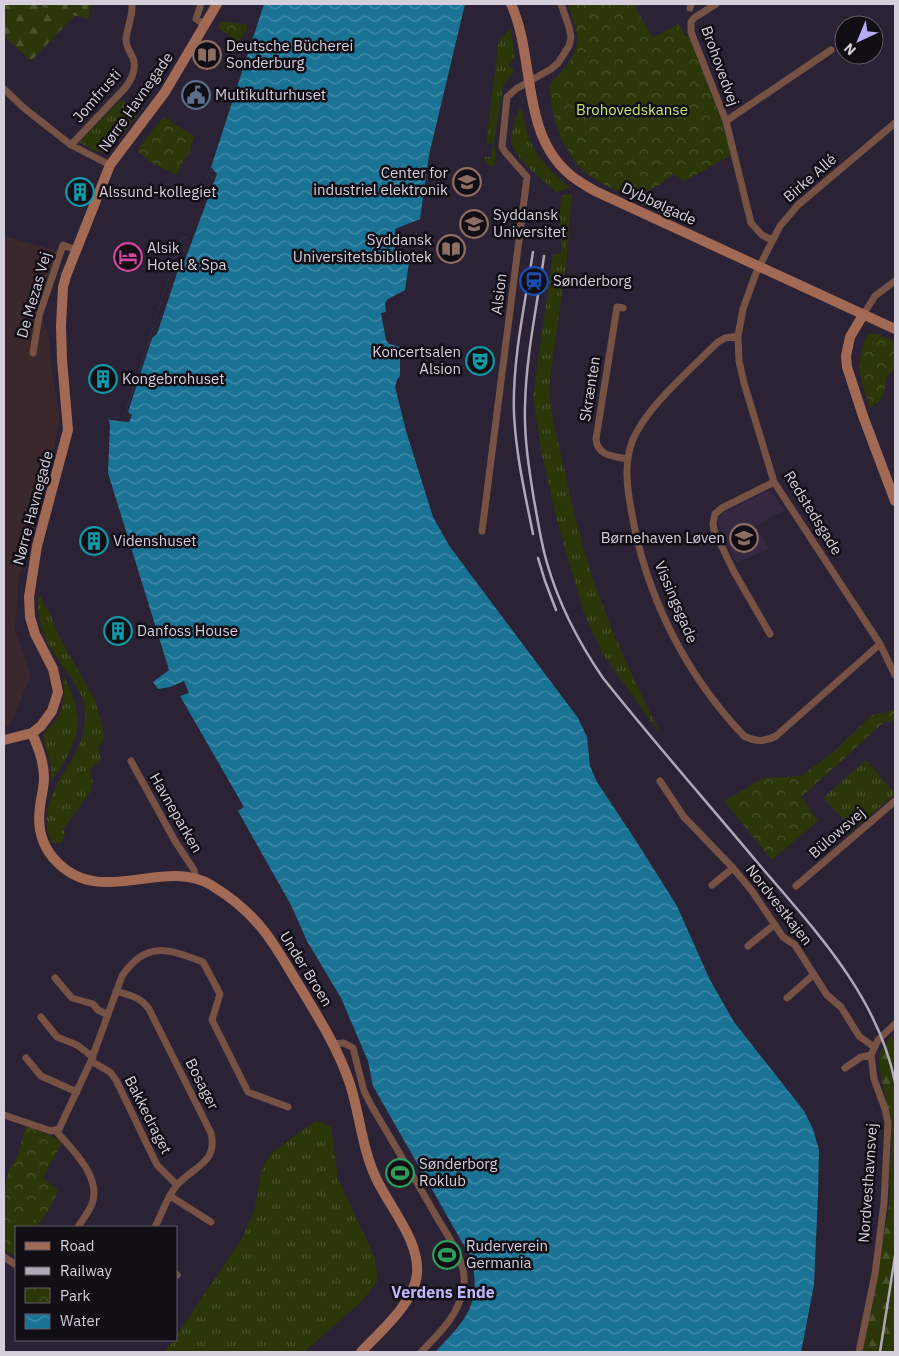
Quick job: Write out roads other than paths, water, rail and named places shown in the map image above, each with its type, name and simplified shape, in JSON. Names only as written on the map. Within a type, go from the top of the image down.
[{"type":"street","name":"Jomfrusti","points":[[71,145],[131,80],[134,71],[133,59],[126,42],[131,20],[132,4]]},
{"type":"street","points":[[201,4],[196,19],[204,24]]},
{"type":"street","name":"Nørre Havnegade","points":[[32,733],[41,726],[52,711],[58,692],[53,669],[35,634],[30,617],[29,597],[37,546],[68,430],[62,360],[61,306],[66,276],[110,165],[165,92],[217,4]]},
{"type":"street","name":"Dybbølgade","points":[[511,4],[516,14],[537,119],[548,148],[556,160],[577,180],[595,191],[895,329]]},
{"type":"street","name":"Alsion","points":[[482,532],[527,177],[504,152],[501,142],[507,97],[516,89],[558,63],[569,46],[571,37],[561,4]]},
{"type":"street","name":"Brohovedvej","points":[[716,4],[694,18],[690,28],[726,121],[751,223],[762,235],[772,240]]},
{"type":"street","name":"Brohovedvej","points":[[726,121],[831,50]]},
{"type":"street","points":[[4,89],[24,108],[71,145],[110,165]]},
{"type":"street","name":"Birke Allé","points":[[759,266],[784,221],[798,205],[895,123]]},
{"type":"street","name":"De Mezas Vej","points":[[33,353],[39,316],[63,244],[76,250]]},
{"type":"street","name":"Redstedsgade","points":[[759,266],[743,308],[738,336],[739,361],[774,482],[880,644],[895,675]]},
{"type":"street","points":[[895,281],[875,296],[862,315],[850,336],[846,356],[847,367],[856,398],[895,501]]},
{"type":"street","name":"Skrænten","points":[[623,308],[617,307],[596,446],[600,451],[627,460]]},
{"type":"street","name":"Vissingsgade","points":[[738,336],[725,338],[718,342],[651,410],[632,442],[627,460],[627,482],[634,525],[646,572],[665,620],[680,650],[707,692],[744,736],[760,742],[776,736],[880,644]]},
{"type":"street","points":[[770,634],[733,570],[713,523],[715,514],[722,508],[774,482]]},
{"type":"street","points":[[4,740],[32,733]]},
{"type":"street","name":"Under Broen","points":[[32,733],[41,758],[44,778],[39,808],[39,827],[48,852],[58,863],[70,873],[96,882],[115,883],[175,876],[196,878],[209,884],[230,898],[261,927],[333,1044],[351,1088],[365,1148],[375,1177],[414,1247],[417,1263],[417,1277],[412,1293],[404,1305],[361,1352]]},
{"type":"street","name":"Havneparken","points":[[132,761],[175,841],[194,870],[196,878]]},
{"type":"street","name":"Nordvestkajen","points":[[660,781],[684,817],[733,868],[752,891],[783,937],[795,945],[827,995],[842,1008],[859,1036],[873,1051]]},
{"type":"street","name":"Bülowsvej","points":[[796,886],[895,801]]},
{"type":"street","points":[[712,885],[733,868]]},
{"type":"street","points":[[748,946],[774,925]]},
{"type":"street","points":[[4,1116],[50,1131],[56,1131],[61,1127],[92,1059],[122,976],[128,966],[139,957],[157,950],[180,953],[204,962],[220,994],[212,1020],[248,1092],[288,1107]]},
{"type":"street","points":[[787,998],[813,975]]},
{"type":"street","points":[[55,978],[72,998],[93,1004],[98,1010],[108,1015]]},
{"type":"street","name":"Bosager","points":[[116,991],[139,999],[149,1009],[211,1133],[214,1143],[211,1154],[205,1162],[177,1185],[156,1226]]},
{"type":"street","name":"Bakkedraget","points":[[41,1017],[57,1037],[77,1045],[110,1072],[116,1080],[157,1164],[177,1185]]},
{"type":"street","points":[[845,1068],[873,1051],[878,1040],[895,1024]]},
{"type":"street","points":[[333,1044],[344,1043],[353,1048],[364,1091],[453,1246],[463,1272],[464,1283],[454,1314],[443,1330],[421,1352]]},
{"type":"street","name":"Nordvesthavnsvej","points":[[859,1352],[875,1274],[884,1203],[888,1123],[874,1079],[873,1051]]},
{"type":"street","points":[[26,1058],[41,1076],[77,1092]]},
{"type":"street","points":[[56,1131],[82,1163],[92,1179],[94,1188],[92,1205],[79,1226]]},
{"type":"street","points":[[170,1196],[211,1222]]},
{"type":"street","points":[[4,1258],[15,1264]]},
{"type":"water","points":[[264,4],[465,4],[429,155],[420,219],[395,229],[395,253],[410,256],[405,290],[388,299],[385,303],[386,312],[381,313],[386,340],[389,344],[400,347],[400,376],[395,387],[406,431],[433,517],[450,547],[578,718],[587,737],[590,766],[597,782],[677,906],[710,980],[734,1022],[804,1111],[813,1129],[819,1150],[814,1285],[801,1352],[435,1352],[455,1330],[469,1310],[475,1286],[470,1256],[373,1086],[368,1061],[341,998],[307,941],[291,905],[238,811],[244,807],[180,696],[189,693],[184,681],[170,687],[158,689],[153,682],[169,670],[108,473],[110,425],[108,417],[124,418],[182,237],[188,238]]},
{"type":"railway","points":[[533,252],[520,333],[514,394],[514,414],[521,474],[533,534]]},
{"type":"railway","points":[[544,256],[527,368],[525,430],[530,477],[541,540],[552,579],[564,609],[578,637],[603,678],[821,937],[840,964],[874,1020],[886,1050],[895,1082]]},
{"type":"railway","points":[[538,558],[556,610]]},
{"type":"railway","points":[[880,1352],[895,1256]]},
{"type":"place","name":"Deutsche Bücherei Sonderburg","points":[[207,55]]},
{"type":"place","name":"Multikulturhuset","points":[[196,95]]},
{"type":"place","name":"Center for industriel elektronik","points":[[467,182]]},
{"type":"place","name":"Alssund-kollegiet","points":[[80,192]]},
{"type":"place","name":"Syddansk Universitet","points":[[474,224]]},
{"type":"place","name":"Syddansk Universitetsbibliotek","points":[[451,249]]},
{"type":"place","name":"Alsik Hotel & Spa","points":[[128,257]]},
{"type":"place","name":"Sønderborg","points":[[534,281]]},
{"type":"place","name":"Koncertsalen Alsion","points":[[480,361]]},
{"type":"place","name":"Kongebrohuset","points":[[103,379]]},
{"type":"place","name":"Børnehaven Løven","points":[[744,538]]},
{"type":"place","name":"Videnshuset","points":[[94,541]]},
{"type":"place","name":"Danfoss House","points":[[118,631]]},
{"type":"place","name":"Sønderborg Roklub","points":[[400,1173]]},
{"type":"place","name":"Ruderverein Germania","points":[[447,1255]]},
{"type":"district","name":"Verdens Ende","points":[[443,1292]]},
{"type":"park label","name":"Brohovedskanse","points":[[632,110]]}]
